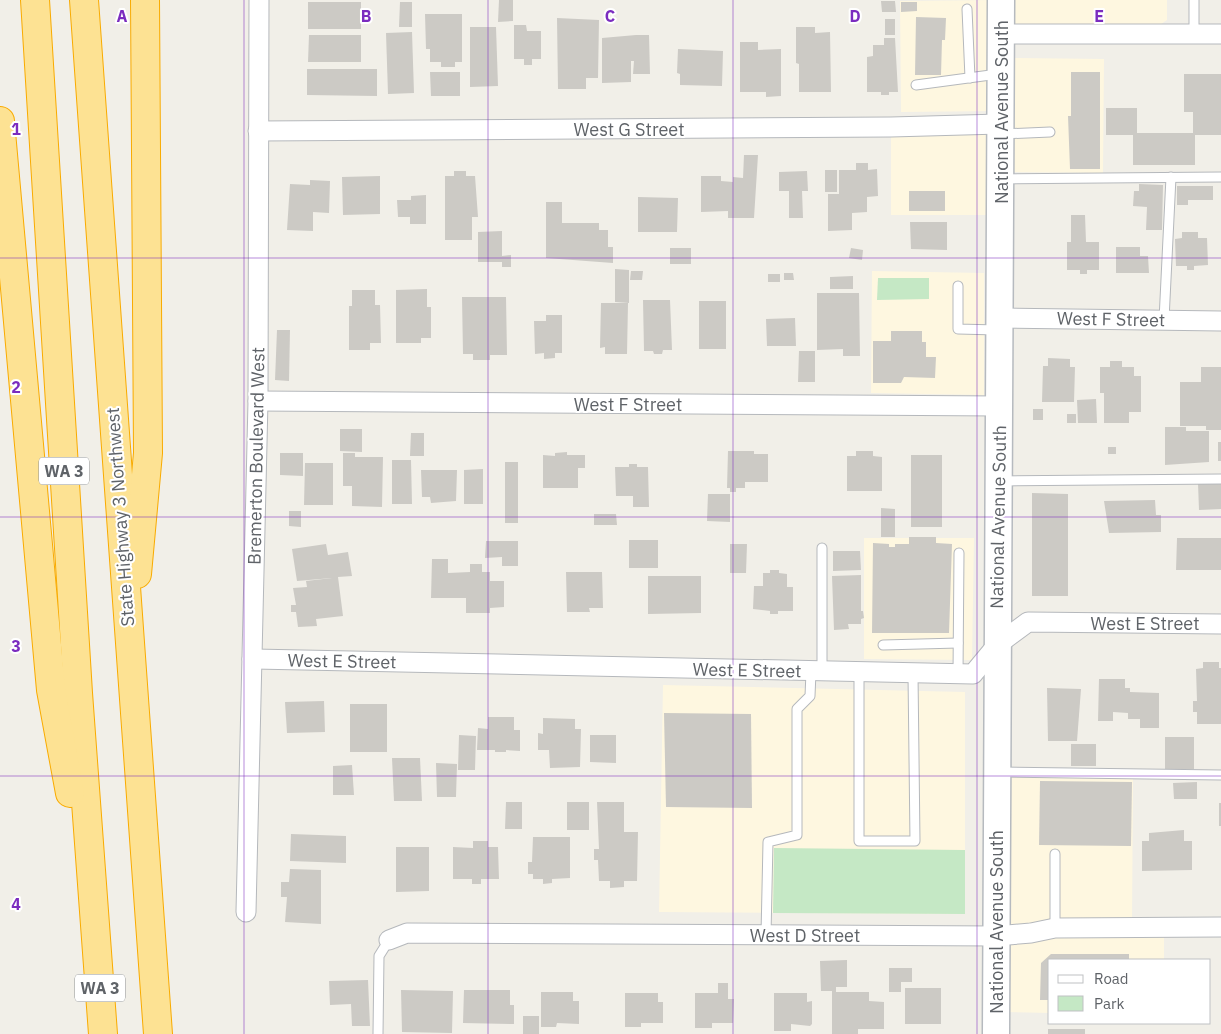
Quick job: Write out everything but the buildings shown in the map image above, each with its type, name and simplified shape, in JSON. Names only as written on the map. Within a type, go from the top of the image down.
[{"type":"highway","name":"WA 3","points":[[35,0],[78,694],[103,1034]]},
{"type":"highway","name":"State Highway 3 Northwest","points":[[84,0],[129,655],[158,1034]]},
{"type":"highway","points":[[129,655],[148,453],[145,0]]},
{"type":"highway","points":[[0,121],[51,690],[97,942]]},
{"type":"main road","name":"National Avenue South","points":[[996,1034],[1001,0]]},
{"type":"street","name":"Bremerton Boulevard West","points":[[246,912],[258,402],[259,0]]},
{"type":"street","points":[[1001,34],[1221,34]]},
{"type":"street","name":"West G Street","points":[[258,131],[881,127],[1000,129]]},
{"type":"street","name":"West F Street","points":[[1000,324],[1164,320],[1221,321]]},
{"type":"street","name":"West F Street","points":[[258,402],[999,406]]},
{"type":"street","name":"West E Street","points":[[252,658],[859,673],[973,674],[997,645],[1028,622],[1221,624]]},
{"type":"street","name":"West D Street","points":[[389,940],[407,933],[996,936],[1031,933],[1055,928],[1221,927]]},
{"type":"lane","points":[[1194,0],[1194,34]]},
{"type":"lane","points":[[967,10],[970,78]]},
{"type":"lane","points":[[916,85],[1001,74]]},
{"type":"lane","points":[[1000,129],[1050,132]]},
{"type":"lane","points":[[1164,320],[1171,177]]},
{"type":"lane","points":[[999,179],[1221,178]]},
{"type":"lane","points":[[958,286],[958,329],[1000,324]]},
{"type":"lane","points":[[998,481],[1221,479]]},
{"type":"lane","points":[[766,935],[768,842],[797,835],[797,709],[810,696],[817,672],[822,548]]},
{"type":"lane","points":[[958,674],[959,553]]},
{"type":"lane","points":[[883,645],[958,643]]},
{"type":"lane","points":[[859,673],[859,840],[915,841],[913,674]]},
{"type":"lane","points":[[997,772],[1221,775]]},
{"type":"lane","points":[[1055,854],[1055,928]]},
{"type":"lane","points":[[378,1034],[378,956],[389,940]]},
{"type":"shaded area","points":[[997,0],[997,111],[901,112],[900,1]]},
{"type":"shaded area","points":[[1004,0],[1167,0],[1167,20],[1135,42],[1038,43],[1005,31]]},
{"type":"shaded area","points":[[1007,58],[1104,59],[1103,173],[1006,172]]},
{"type":"shaded area","points":[[891,130],[993,130],[993,215],[891,215]]},
{"type":"shaded area","points":[[872,271],[984,273],[984,395],[871,393]]},
{"type":"shaded area","points":[[864,538],[974,538],[972,660],[864,659]]},
{"type":"shaded area","points":[[663,685],[965,692],[965,914],[659,912]]},
{"type":"shaded area","points":[[999,774],[1133,775],[1132,925],[999,933]]},
{"type":"shaded area","points":[[1164,929],[1164,959],[1048,959],[1048,1013],[999,1012],[998,938]]},
{"type":"green space","points":[[878,278],[929,278],[929,299],[877,300]]},
{"type":"green space","points":[[774,848],[965,850],[965,914],[773,913]]}]
